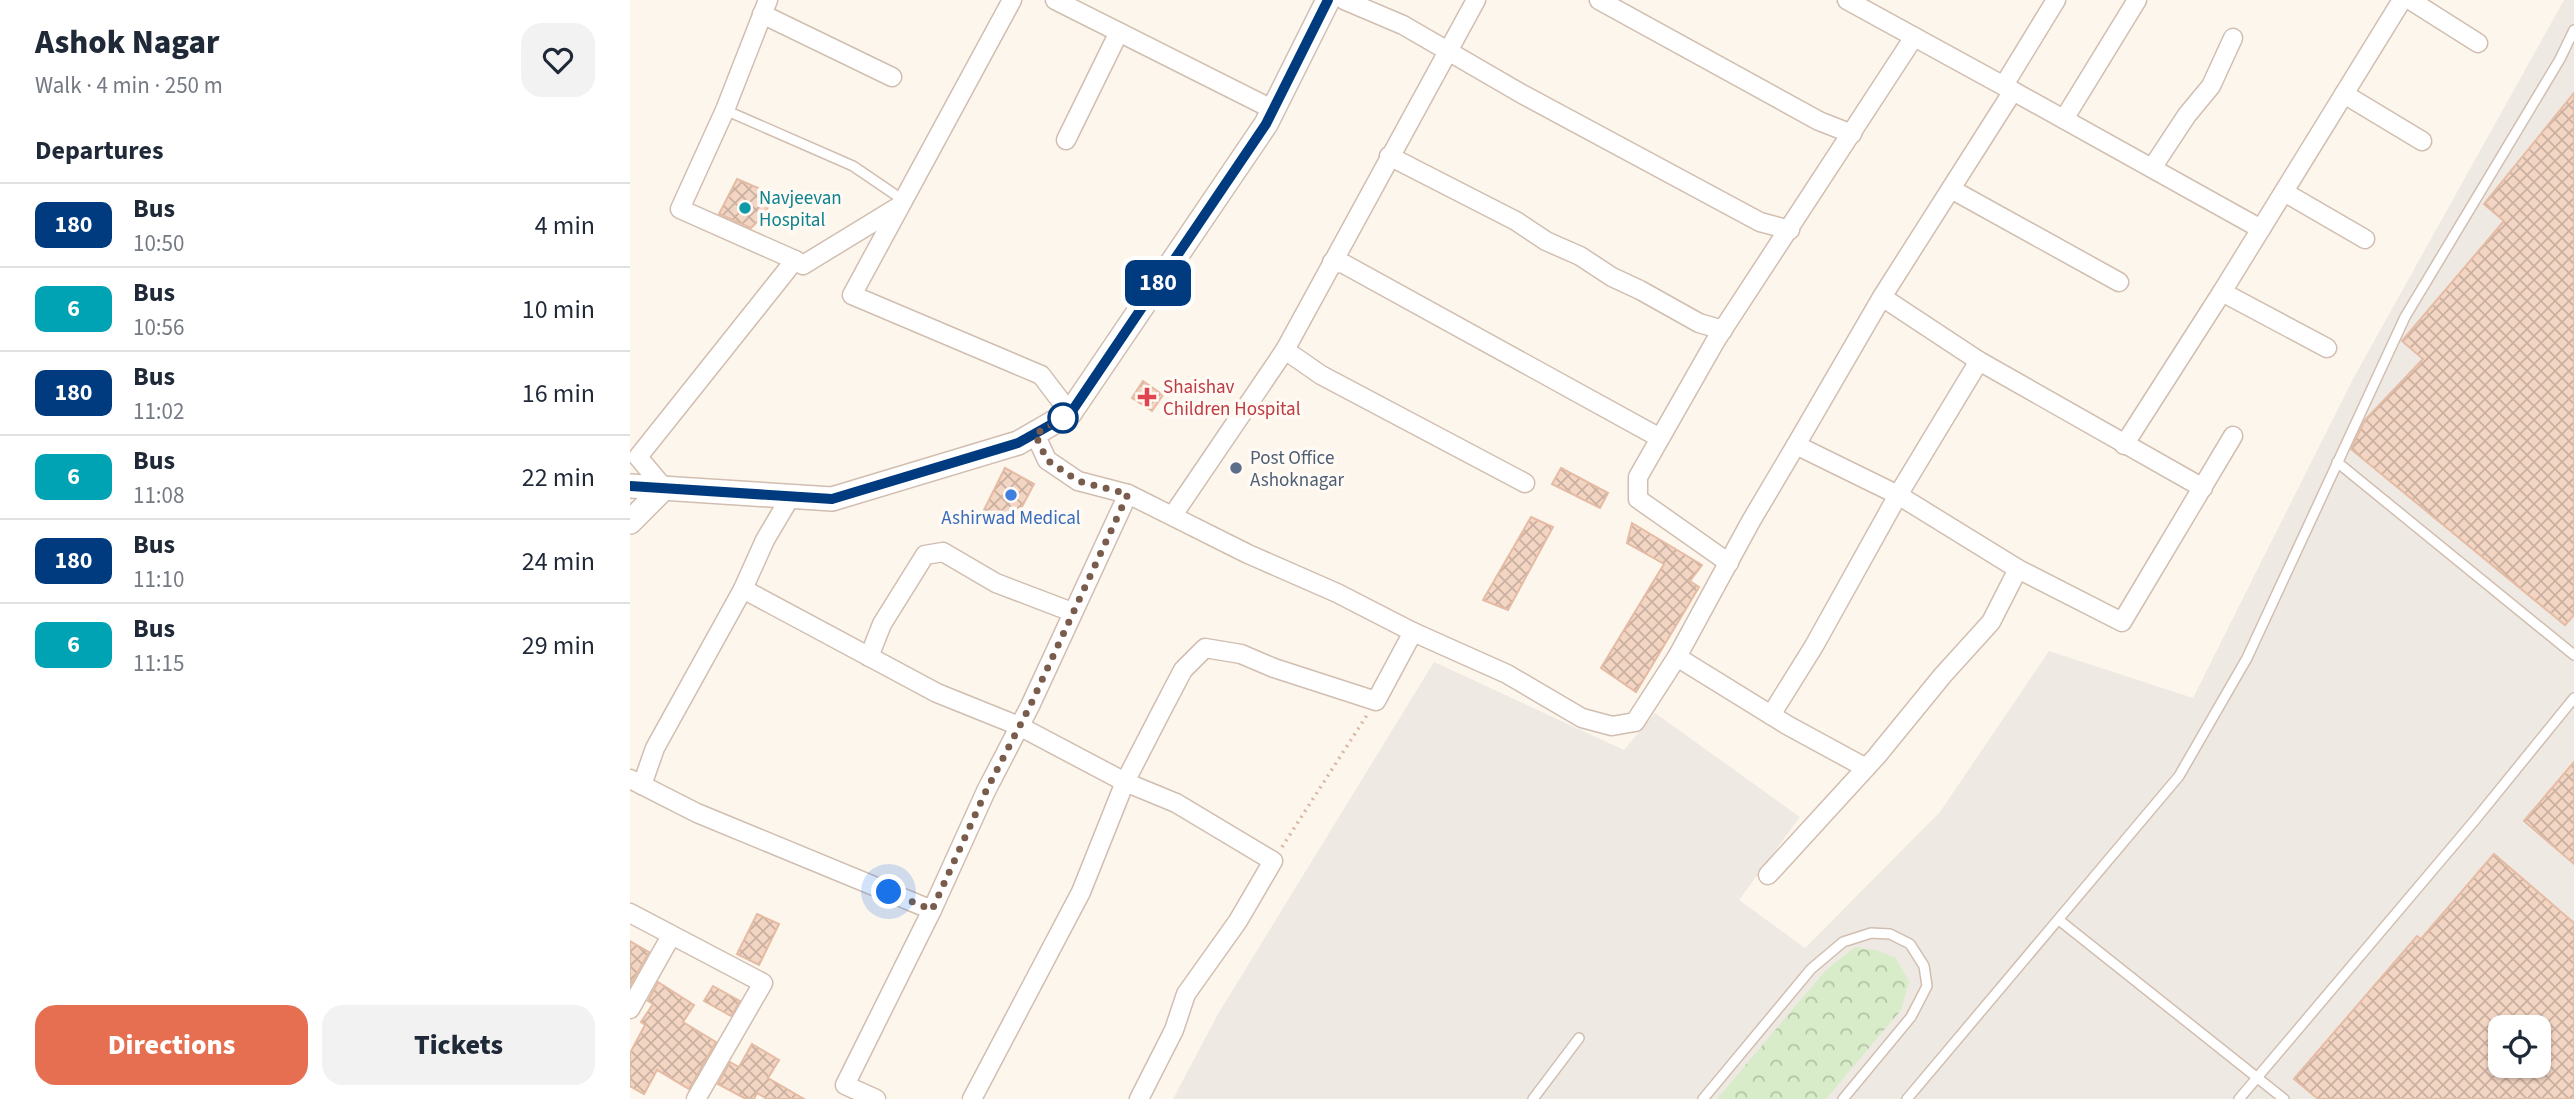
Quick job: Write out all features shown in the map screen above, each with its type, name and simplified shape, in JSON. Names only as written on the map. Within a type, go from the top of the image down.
[{"type":"street","points":[[1012,0],[852,295],[1041,375],[1070,414]]},
{"type":"street","points":[[1055,0],[1274,110]]},
{"type":"street","points":[[630,486],[832,499],[1018,443],[1070,414],[1274,110],[1328,0]]},
{"type":"street","points":[[1344,0],[1403,26],[1760,222],[1790,230]]},
{"type":"street","points":[[1172,515],[1285,351],[1476,0]]},
{"type":"street","points":[[1599,0],[1819,121],[1852,134]]},
{"type":"street","points":[[1847,0],[2261,229]]},
{"type":"street","points":[[1035,434],[1047,460],[1078,481],[1128,494],[1248,554],[1507,674],[1582,719],[1612,726],[1635,722],[1677,657],[1751,521],[1882,297],[1951,189],[2056,0]]},
{"type":"street","points":[[2064,119],[2137,0]]},
{"type":"street","points":[[2124,445],[2402,0]]},
{"type":"street","points":[[2410,0],[2478,43]]},
{"type":"street","points":[[892,76],[765,7],[725,110],[680,209],[803,265],[902,202]]},
{"type":"street","points":[[1066,140],[1118,32]]},
{"type":"street","points":[[1729,563],[1638,499],[1638,477],[1723,330],[1914,37]]},
{"type":"street","points":[[2152,168],[2187,115],[2211,86],[2233,38]]},
{"type":"street","points":[[2344,94],[2422,141]]},
{"type":"street","points":[[1389,156],[1516,221],[1546,241],[1580,256],[1612,277],[1699,323],[1723,330]]},
{"type":"street","points":[[1951,189],[2119,282]]},
{"type":"street","points":[[2284,192],[2365,239]]},
{"type":"street","points":[[664,488],[638,457],[795,260]]},
{"type":"street","points":[[1332,262],[1344,264],[1660,438]]},
{"type":"street","points":[[2222,292],[2327,348]]},
{"type":"street","points":[[1882,297],[1979,361],[2203,488]]},
{"type":"street","points":[[1285,351],[1321,375],[1525,483]]},
{"type":"street","points":[[1771,715],[1814,646],[1898,495],[1979,361]]},
{"type":"street","points":[[1796,445],[1898,495],[2018,569],[2122,622],[2233,436]]},
{"type":"street","points":[[630,522],[664,488]]},
{"type":"street","points":[[876,1099],[842,1092],[932,910],[1128,494]]},
{"type":"street","points":[[791,496],[765,540],[743,589],[636,782],[697,813],[932,910]]},
{"type":"street","points":[[869,657],[882,624],[925,555],[943,552],[996,583],[1072,612]]},
{"type":"street","points":[[1768,875],[1866,768],[1991,622],[2018,569]]},
{"type":"street","points":[[743,589],[937,693],[1019,726],[1125,782],[1175,803],[1273,861],[1238,921],[1186,994],[1174,1030],[1139,1099]]},
{"type":"street","points":[[972,1099],[1081,892],[1125,782],[1183,670],[1205,648],[1241,654],[1274,668],[1376,701],[1413,632]]},
{"type":"street","points":[[1677,657],[1771,715],[1866,768]]},
{"type":"street","points":[[630,914],[762,984],[696,1099]]},
{"type":"street","points":[[630,1009],[671,936]]},
{"type":"lane","points":[[1907,1099],[2179,776],[2247,658],[2405,317],[2560,59],[2574,30]]},
{"type":"lane","points":[[725,110],[853,166],[902,202]]},
{"type":"lane","points":[[2337,462],[2574,655]]},
{"type":"lane","points":[[2239,1099],[2467,830],[2574,698]]},
{"type":"lane","points":[[2059,920],[2284,1099]]},
{"type":"lane","points":[[1703,1099],[1811,969],[1843,942],[1871,933],[1890,934],[1910,944],[1924,966],[1927,986],[1911,1017],[1843,1099]]},
{"type":"lane","points":[[1533,1099],[1579,1038]]},
{"type":"path","points":[[1273,861],[1376,701]]},
{"type":"shaded area","points":[[2564,0],[2574,0],[2574,1099],[1173,1099],[1218,1014],[1434,662],[1624,750],[1655,713],[1800,817],[1739,900],[1805,948],[1940,812],[2049,651],[2193,698],[2353,379]]},
{"type":"green space","points":[[1855,947],[1876,950],[1896,958],[1909,982],[1901,1010],[1826,1099],[1717,1099],[1825,971]]},
{"type":"building","points":[[2574,93],[2574,615],[2565,625],[2351,449],[2365,420],[2423,359],[2402,341],[2504,221],[2484,204]]},
{"type":"building","name":"Navjeevan Hospital","points":[[737,179],[774,195],[764,215],[751,228],[719,214]]},
{"type":"building","points":[[1143,381],[1163,395],[1152,411],[1132,398]]},
{"type":"building","name":"Ashirwad Medical","points":[[1005,468],[1034,484],[1016,518],[983,512]]},
{"type":"building","points":[[1561,468],[1608,493],[1600,508],[1552,484]]},
{"type":"building","points":[[1531,517],[1553,527],[1508,610],[1483,600]]},
{"type":"building","points":[[1632,523],[1702,565],[1690,581],[1699,587],[1636,692],[1601,668],[1664,564],[1627,543]]},
{"type":"building","points":[[2574,762],[2574,864],[2524,821]]},
{"type":"building","points":[[2494,854],[2574,923],[2574,1099],[2318,1099],[2294,1079],[2417,936],[2421,939]]},
{"type":"building","points":[[757,914],[779,924],[759,965],[737,954]]},
{"type":"building","points":[[630,941],[649,952],[630,986]]},
{"type":"building","points":[[658,982],[694,1005],[683,1022],[716,1042],[689,1089],[657,1070],[644,1094],[630,1086],[630,1053],[645,1025],[641,1022],[653,1004],[648,1001]]},
{"type":"building","points":[[713,986],[740,1001],[731,1016],[704,1001]]},
{"type":"building","points":[[752,1044],[779,1060],[768,1078],[804,1099],[767,1099],[757,1093],[754,1099],[746,1099],[718,1084],[730,1062],[739,1067]]},
{"type":"bus line","name":"180","points":[[630,486],[832,499],[1018,443],[1070,414],[1266,124],[1328,0]]},
{"type":"place","name":"Navjeevan Hospital","points":[[745,208]]},
{"type":"place","name":"Shaishav Children Hospital","points":[[1147,397]]},
{"type":"place","name":"Post Office Ashoknagar","points":[[1236,468]]},
{"type":"place","name":"Ashirwad Medical","points":[[1011,495]]},
{"type":"route","points":[[889,892],[932,910],[1128,494],[1078,481],[1047,460],[1035,434],[1070,414],[1063,418]]}]
